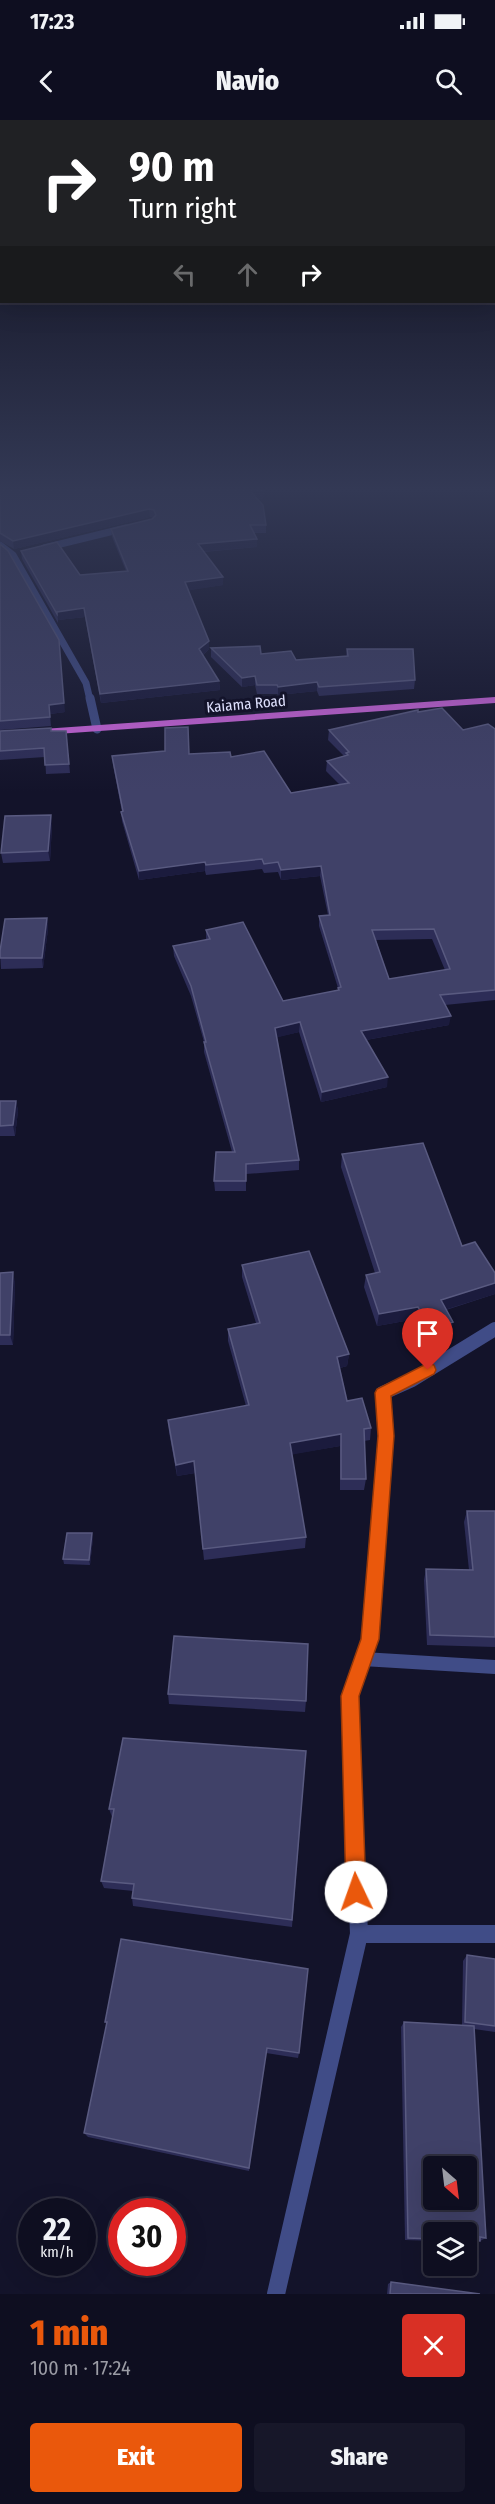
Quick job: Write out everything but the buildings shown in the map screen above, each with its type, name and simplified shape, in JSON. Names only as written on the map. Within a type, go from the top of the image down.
[{"type":"highway","name":"Kaiama Road","points":[[0,735],[495,700]]},
{"type":"street","points":[[32,588],[86,683],[97,729]]},
{"type":"street","points":[[276,2294],[359,1934],[353,1831],[350,1696],[370,1639],[386,1436],[383,1393],[412,1380],[495,1329]]},
{"type":"street","points":[[363,1659],[495,1667]]},
{"type":"street","points":[[359,1934],[495,1934]]},
{"type":"route","points":[[356,1892],[350,1696],[370,1639],[386,1436],[383,1393],[428,1370]]}]
